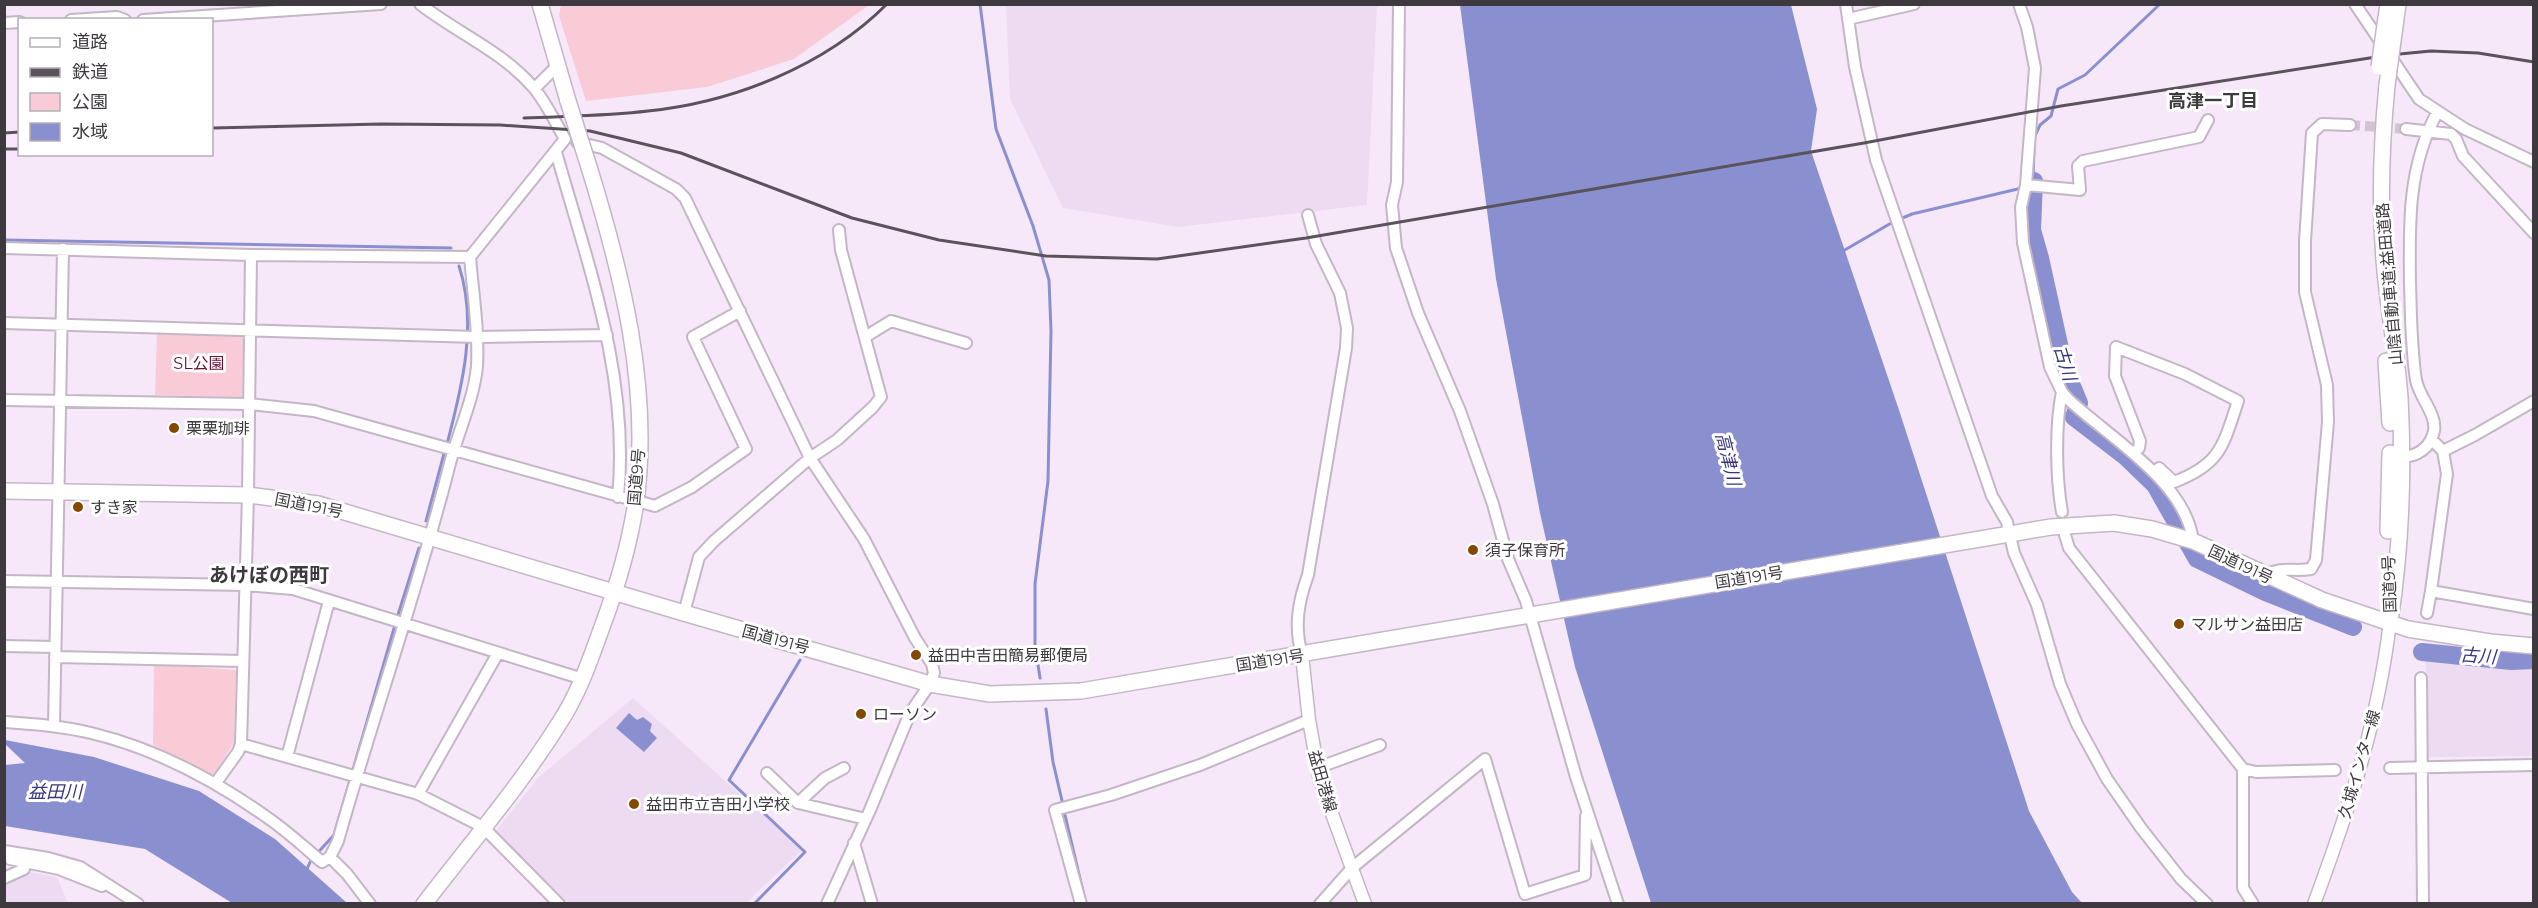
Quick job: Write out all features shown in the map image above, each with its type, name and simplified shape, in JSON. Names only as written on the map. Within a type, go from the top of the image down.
[{"type":"highway","name":"国道9号","points":[[424,903],[561,722],[583,679],[615,592],[636,502],[639,451],[636,370],[627,312],[605,219],[540,4]]},
{"type":"highway","name":"山陰自動車道;益田道路","points":[[2388,4],[2382,85],[2380,168],[2381,218],[2400,398],[2395,458]]},
{"type":"highway","name":"山陰自動車道;益田道路","points":[[2382,85],[2398,4]]},
{"type":"highway","name":"国道9号","points":[[2390,621],[2387,577],[2395,458]]},
{"type":"highway","name":"国道191号","points":[[4,491],[248,495],[318,504],[684,614],[930,684],[990,694],[1081,691],[2074,524],[2114,523],[2152,529],[2193,541],[2322,600],[2408,628],[2490,642],[2534,646]]},
{"type":"main road","name":"久城インター線","points":[[2314,903],[2365,753],[2379,691],[2390,621]]},
{"type":"main road","name":"益田港線","points":[[1302,655],[1309,720],[1320,781],[1365,903]]},
{"type":"street","points":[[116,4],[121,18]]},
{"type":"street","points":[[165,18],[275,8],[381,4]]},
{"type":"street","points":[[420,4],[438,19],[483,45],[517,71],[535,88],[565,139],[602,148],[676,189],[692,210],[810,458],[864,539],[915,638],[932,663],[934,673],[930,684],[910,713],[866,819],[827,903]]},
{"type":"street","points":[[1399,4],[1397,182],[1392,205],[1396,248],[1418,313],[1471,442],[1493,504],[1508,560],[1526,601],[1586,806],[1618,903]]},
{"type":"street","points":[[1846,4],[1855,67],[1876,160],[1992,496],[2007,522],[2006,535],[2037,605],[2060,684],[2077,724],[2107,779],[2141,828],[2181,879],[2207,903]]},
{"type":"street","points":[[1848,19],[1914,4]]},
{"type":"street","points":[[2019,4],[2027,27],[2035,68],[2026,185],[2021,207],[2023,243],[2050,367],[2062,392],[2080,411],[2155,472],[2191,526],[2193,541]]},
{"type":"street","points":[[2355,4],[2418,99],[2437,113],[2534,162]]},
{"type":"street","points":[[535,88],[558,65]]},
{"type":"street","points":[[2395,458],[2417,454],[2432,440],[2435,428],[2433,417],[2421,397],[2416,375],[2411,299],[2411,198],[2417,162],[2426,132],[2437,113]]},
{"type":"street","points":[[2026,185],[2080,190],[2078,166],[2083,160],[2199,137],[2208,120]]},
{"type":"street","points":[[2265,574],[2278,569],[2299,571],[2311,569],[2316,560],[2328,422],[2327,385],[2305,292],[2305,241],[2312,133],[2322,124],[2350,124]]},
{"type":"street","points":[[2406,129],[2451,134],[2456,139],[2463,156],[2534,233]]},
{"type":"street","points":[[4,722],[54,726],[92,733],[128,745],[215,784],[269,819],[322,862],[330,857],[338,842],[402,623],[431,537],[477,368],[477,338],[470,257],[565,139]]},
{"type":"street","points":[[556,152],[608,335],[617,389],[621,437],[618,497]]},
{"type":"street","points":[[1302,655],[1296,635],[1300,596],[1308,576],[1346,348],[1347,328],[1340,293],[1316,244],[1308,215]]},
{"type":"street","points":[[684,614],[699,557],[810,458],[837,440],[881,397],[841,250],[839,230]]},
{"type":"street","points":[[4,248],[251,255],[470,257]]},
{"type":"street","points":[[54,726],[63,249]]},
{"type":"street","points":[[215,784],[238,752],[241,744],[250,404],[251,255]]},
{"type":"street","points":[[4,400],[250,404],[314,411],[655,506],[692,487],[746,449],[693,337],[740,311]]},
{"type":"street","points":[[865,337],[891,321],[966,343]]},
{"type":"street","points":[[4,322],[477,338],[608,335]]},
{"type":"street","points":[[2134,453],[2139,448],[2140,441],[2115,376],[2116,347],[2185,374],[2238,401],[2224,442],[2214,460],[2195,474],[2174,482],[2159,468],[2155,472]]},
{"type":"street","points":[[2062,392],[2058,407],[2057,464],[2062,512]]},
{"type":"street","points":[[2443,451],[2534,402]]},
{"type":"street","points":[[2427,613],[2447,474],[2443,451],[2432,440]]},
{"type":"street","points":[[2065,536],[2069,548],[2243,769],[2243,888],[2253,903]]},
{"type":"street","points":[[4,581],[246,585],[293,590],[583,679]]},
{"type":"street","points":[[2431,591],[2534,609]]},
{"type":"street","points":[[287,757],[329,601]]},
{"type":"street","points":[[4,646],[55,652],[243,661]]},
{"type":"street","points":[[418,794],[498,653]]},
{"type":"street","points":[[2421,678],[2423,903]]},
{"type":"street","points":[[1081,903],[1055,810],[1111,795],[1200,765],[1309,720]]},
{"type":"street","points":[[241,744],[418,794],[483,827],[560,903]]},
{"type":"street","points":[[1317,768],[1380,745]]},
{"type":"street","points":[[1320,903],[1353,867],[1485,759],[1526,894],[1585,875],[1586,806]]},
{"type":"street","points":[[2390,768],[2534,765]]},
{"type":"street","points":[[798,803],[825,778],[844,768]]},
{"type":"street","points":[[2243,769],[2256,772],[2335,770]]},
{"type":"street","points":[[767,773],[798,803],[866,819]]},
{"type":"street","points":[[855,843],[872,895],[872,903]]},
{"type":"street","points":[[4,851],[48,858],[80,867],[138,903]]},
{"type":"street","points":[[4,857],[59,869],[113,891],[118,889]]},
{"type":"street","points":[[330,857],[370,903]]},
{"type":"street","points":[[4,878],[24,869],[25,862]]},
{"type":"shaded area","points":[[1006,5],[1377,5],[1367,205],[1178,227],[1063,208],[1010,99]]},
{"type":"shaded area","points":[[2426,658],[2502,664],[2533,663],[2533,756],[2428,757]]},
{"type":"shaded area","name":"益田市立吉田小学校","points":[[633,698],[802,850],[746,903],[569,903],[495,832],[539,777]]},
{"type":"shaded area","points":[[29,872],[57,877],[68,903],[5,903],[4,883]]},
{"type":"green space","points":[[561,4],[869,5],[794,59],[707,87],[586,101],[559,16]]},
{"type":"green space","name":"SL公園","points":[[157,329],[244,331],[242,397],[155,395]]},
{"type":"green space","points":[[154,664],[236,670],[234,742],[215,775],[153,745]]},
{"type":"water","name":"高津川","points":[[1460,5],[1791,5],[1817,109],[1811,151],[1899,410],[2029,811],[2072,892],[2082,903],[1651,903],[1575,667],[1540,513],[1496,279]]},
{"type":"water","points":[[629,713],[637,720],[643,717],[652,724],[650,731],[657,738],[644,752],[616,728]]},
{"type":"water","name":"益田川","points":[[5,740],[94,757],[199,791],[275,839],[347,903],[232,903],[145,849],[5,826],[5,765],[25,763],[5,744]]},
{"type":"waterway","points":[[980,4],[996,129],[1033,226],[1049,280],[1051,331],[1048,481],[1035,584],[1035,645],[1040,678]]},
{"type":"waterway","name":"古川","points":[[2034,138],[2040,125],[2051,116],[2058,89],[2085,75],[2160,4]]},
{"type":"waterway","name":"古川","points":[[2033,182],[2034,147]]},
{"type":"waterway","name":"古川","points":[[2034,181],[2032,230],[2064,367],[2079,403],[2074,417],[2125,456],[2155,485],[2197,559],[2265,592],[2353,627]]},
{"type":"waterway","points":[[1843,251],[1893,222],[1912,214],[2022,188]]},
{"type":"waterway","points":[[4,240],[451,248]]},
{"type":"waterway","points":[[447,444],[458,400],[468,333],[465,288],[459,266]]},
{"type":"waterway","points":[[426,521],[445,450]]},
{"type":"waterway","points":[[397,618],[419,548]]},
{"type":"waterway","points":[[307,869],[311,860],[334,835],[395,625]]},
{"type":"waterway","name":"古川","points":[[2422,652],[2511,661],[2534,660]]},
{"type":"waterway","points":[[754,904],[805,852],[729,780],[800,660]]},
{"type":"waterway","points":[[1046,709],[1053,762],[1063,805]]},
{"type":"waterway","points":[[1064,811],[1086,904]]},
{"type":"tunnel","points":[[2350,125],[2406,129]]},
{"type":"railway","points":[[524,118],[648,111],[713,99],[745,90],[807,63],[836,46],[887,4]]},
{"type":"railway","points":[[213,128],[381,124],[500,125],[590,131],[681,153],[852,218],[939,240],[1046,256],[1157,259],[1306,238],[1864,143],[2061,106],[2389,55],[2431,51],[2478,53],[2534,62]]},
{"type":"railway","points":[[4,133],[18,132]]},
{"type":"railway","points":[[4,149],[18,149]]},
{"type":"place","name":"栗栗珈琲","points":[[174,428]]},
{"type":"place","name":"すき家","points":[[78,507]]},
{"type":"place","name":"須子保育所","points":[[1473,550]]},
{"type":"place","name":"マルサン益田店","points":[[2179,624]]},
{"type":"place","name":"益田中吉田簡易郵便局","points":[[916,655]]},
{"type":"place","name":"ローソン","points":[[861,714]]},
{"type":"place","name":"益田市立吉田小学校","points":[[634,804]]},
{"type":"district","name":"高津一丁目","points":[[2213,101]]},
{"type":"district","name":"あけぼの西町","points":[[269,575]]}]
